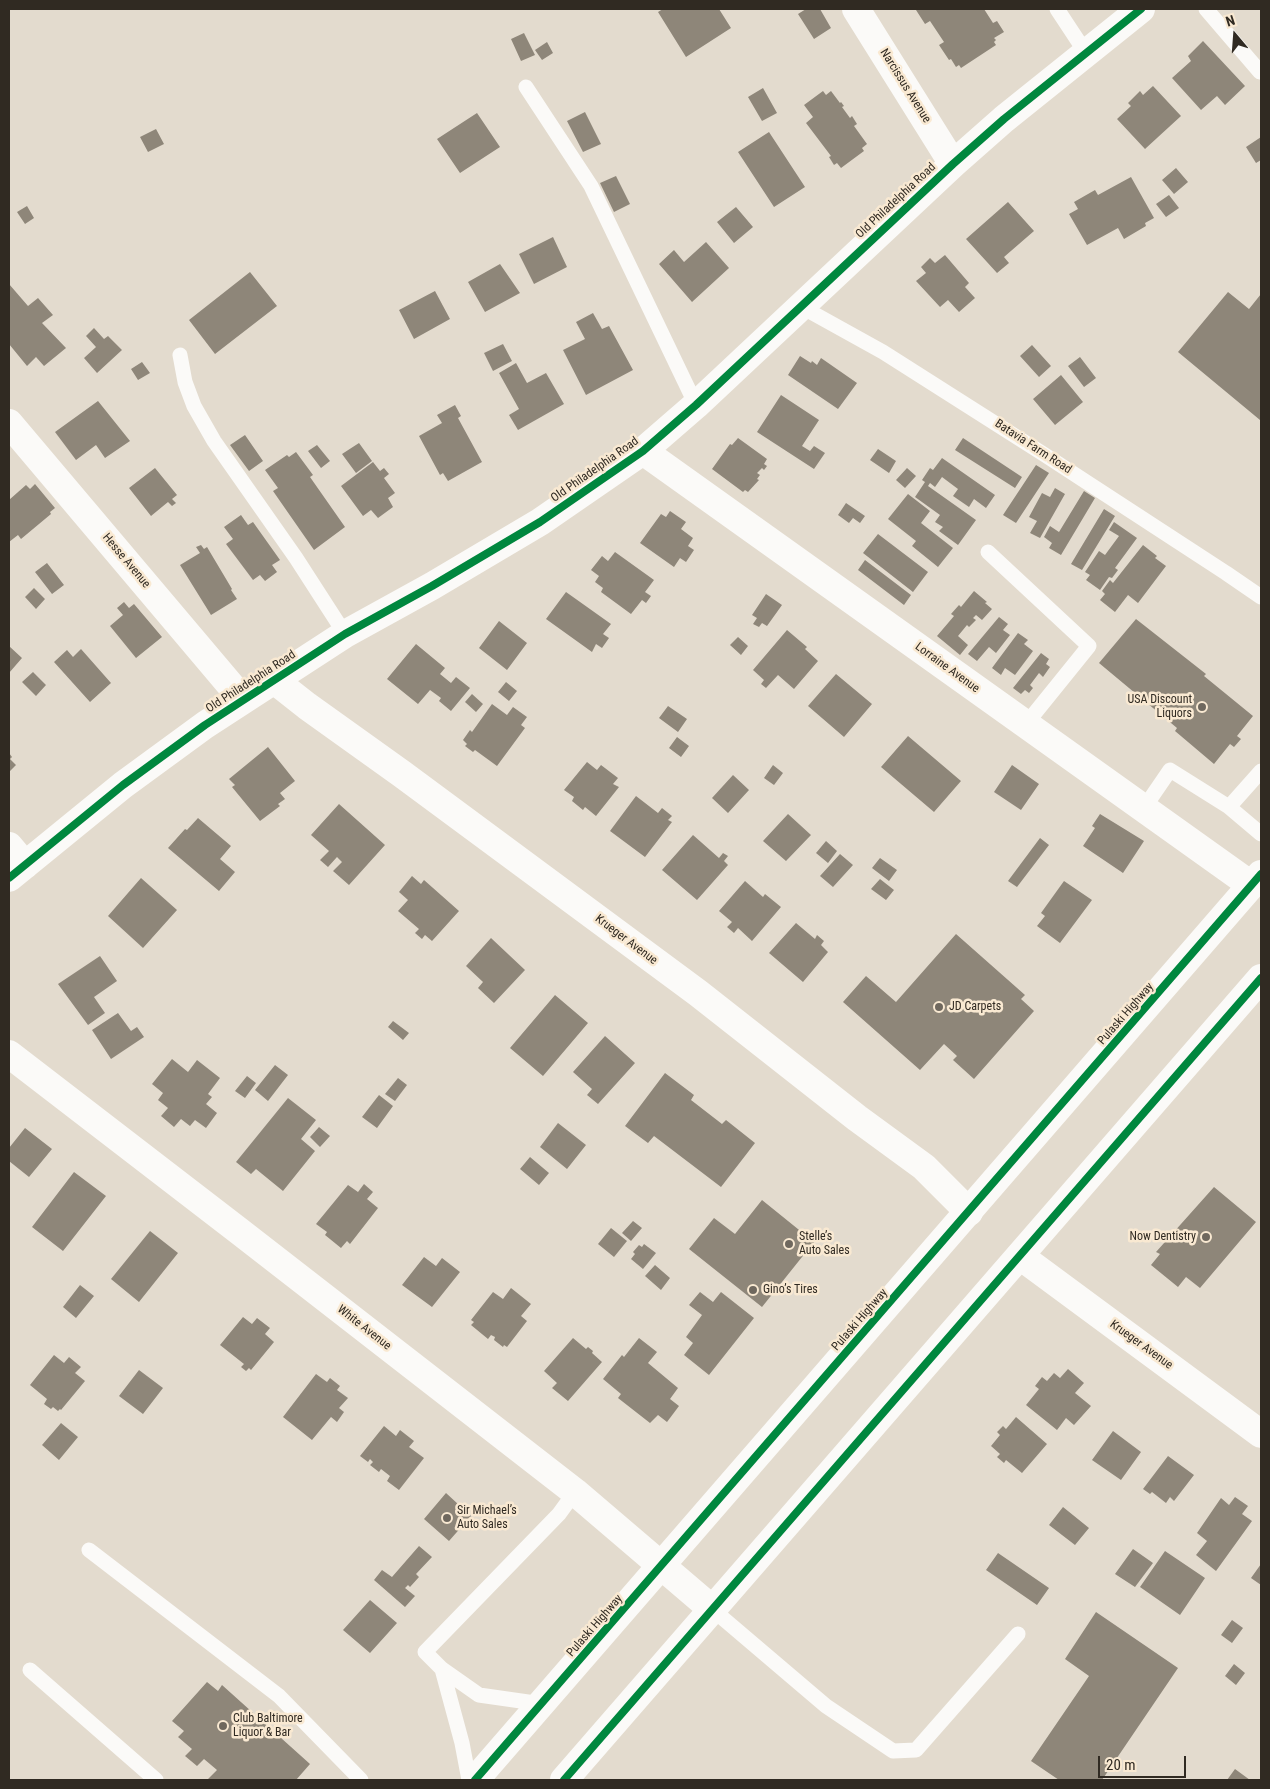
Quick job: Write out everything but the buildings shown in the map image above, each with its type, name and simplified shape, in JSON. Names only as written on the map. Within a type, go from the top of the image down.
[{"type":"main road","name":"Narcissus Avenue","points":[[856,9],[953,164]]},
{"type":"main road","name":"Old Philadelphia Road","points":[[14,863],[198,730],[243,700],[345,634],[493,551],[587,491],[643,451],[696,406],[800,306],[953,164],[1004,119],[1141,9]]},
{"type":"main road","name":"Hesse Avenue","points":[[9,423],[243,700]]},
{"type":"main road","name":"Lorraine Avenue","points":[[643,451],[1144,808],[1256,879]]},
{"type":"main road","name":"Krueger Avenue","points":[[274,680],[698,994],[924,1168],[969,1212]]},
{"type":"main road","name":"Pulaski Highway","points":[[475,1780],[1256,879]]},
{"type":"main road","points":[[564,1780],[1260,980]]},
{"type":"main road","name":"White Avenue","points":[[9,1054],[575,1492],[712,1609]]},
{"type":"main road","name":"Krueger Avenue","points":[[1020,1256],[1261,1434]]},
{"type":"lane","points":[[1057,9],[1086,53]]},
{"type":"lane","points":[[1206,9],[1260,72]]},
{"type":"lane","points":[[526,87],[591,186],[696,406]]},
{"type":"lane","name":"Batavia Farm Road","points":[[800,306],[883,352],[962,401],[1261,597]]},
{"type":"lane","points":[[180,355],[185,382],[194,406],[214,441],[296,558],[345,634]]},
{"type":"lane","points":[[988,552],[1089,646],[1026,724]]},
{"type":"lane","points":[[1144,808],[1170,770],[1229,807],[1261,834]]},
{"type":"lane","points":[[1229,807],[1261,771]]},
{"type":"lane","points":[[542,1704],[479,1695],[442,1670],[425,1652],[559,1514],[575,1492]]},
{"type":"lane","points":[[89,1550],[279,1696],[352,1777]]},
{"type":"lane","points":[[712,1609],[826,1706],[893,1751],[916,1750],[1018,1634]]},
{"type":"lane","points":[[30,1670],[156,1780]]},
{"type":"lane","points":[[442,1670],[462,1743],[469,1780]]},
{"type":"cycle path","points":[[9,878],[123,785],[205,725],[345,634],[432,586],[540,522],[643,451],[696,405],[953,164],[1004,119],[1141,9]]},
{"type":"cycle path","points":[[475,1780],[1261,874]]},
{"type":"cycle path","points":[[564,1780],[1261,978]]},
{"type":"place","name":"USA Discount Liquors","points":[[1202,707]]},
{"type":"place","name":"JD Carpets","points":[[939,1007]]},
{"type":"place","name":"Now Dentistry","points":[[1206,1237]]},
{"type":"place","name":"Stelle’s Auto Sales","points":[[789,1244]]},
{"type":"place","name":"Gino’s Tires","points":[[753,1290]]},
{"type":"place","name":"Sir Michael’s Auto Sales","points":[[447,1518]]},
{"type":"place","name":"Club Baltimore Liquor & Bar","points":[[223,1726]]}]
